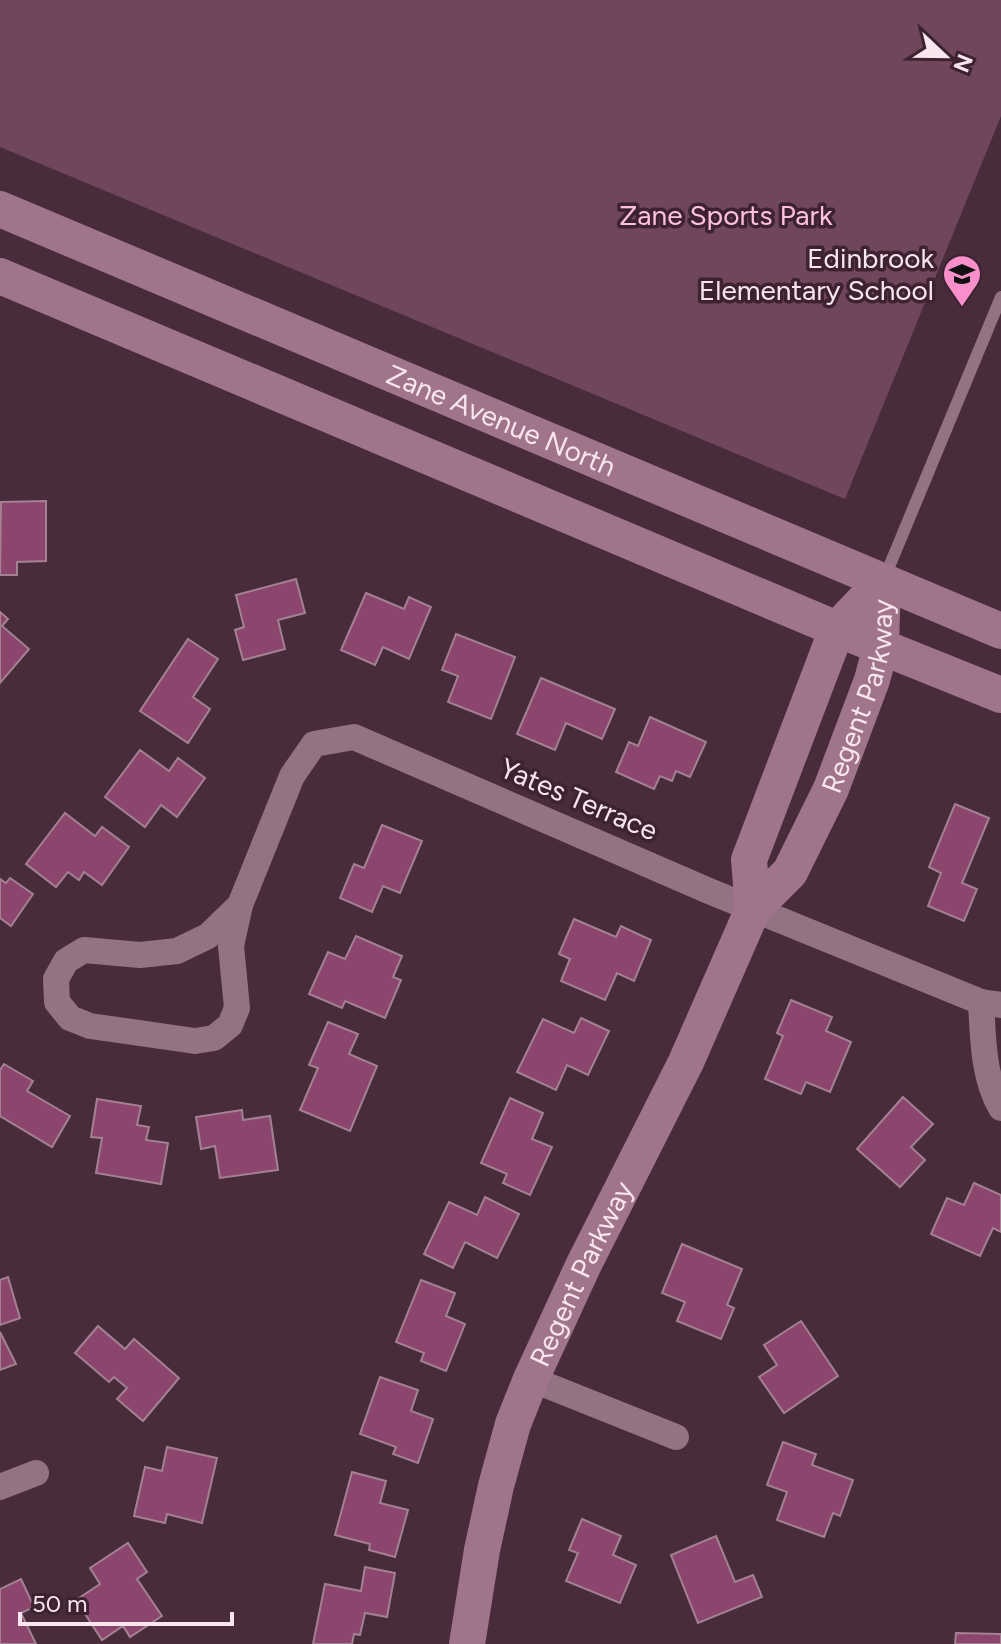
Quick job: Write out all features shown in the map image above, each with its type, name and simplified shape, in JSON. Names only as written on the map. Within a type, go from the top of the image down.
[{"type":"main road","name":"Zane Avenue North","points":[[0,209],[1001,631]]},
{"type":"main road","points":[[0,276],[837,629],[1001,695]]},
{"type":"main road","name":"Regent Parkway","points":[[753,909],[749,860],[837,629],[883,581]]},
{"type":"main road","name":"Regent Parkway","points":[[467,1644],[482,1550],[513,1424],[584,1264],[686,1062],[753,909],[790,872],[831,789],[872,680],[881,646],[883,581]]},
{"type":"street","name":"Yates Terrace","points":[[240,905],[208,936],[177,951],[140,955],[84,950],[66,961],[56,979],[57,1002],[70,1018],[90,1026],[195,1041],[214,1038],[230,1025],[237,1008],[231,946],[240,905],[292,776],[314,744],[354,737],[753,909],[991,1004],[984,1055],[992,1088],[1001,1108]]},
{"type":"street","name":"Regent Parkway","points":[[531,1379],[676,1437]]},
{"type":"street","points":[[0,1487],[36,1473]]},
{"type":"lane","points":[[883,581],[1001,297]]},
{"type":"green space","name":"Zane Sports Park","points":[[0,0],[1001,0],[1001,116],[845,499],[0,147]]},
{"type":"building","points":[[46,501],[46,561],[17,562],[17,575],[0,575],[1,502]]},
{"type":"building","points":[[296,579],[305,613],[278,620],[285,649],[243,660],[235,630],[244,627],[236,595]]},
{"type":"building","points":[[366,593],[404,609],[409,597],[431,607],[409,659],[383,647],[375,665],[341,650]]},
{"type":"building","points":[[0,612],[8,619],[2,626],[29,649],[0,683]]},
{"type":"building","points":[[456,634],[515,657],[491,719],[448,702],[458,676],[442,670]]},
{"type":"building","points":[[188,639],[218,659],[193,697],[210,709],[188,743],[140,711]]},
{"type":"building","points":[[541,678],[615,709],[602,739],[566,723],[555,750],[517,734]]},
{"type":"building","points":[[650,717],[706,742],[690,777],[676,771],[672,781],[660,776],[654,789],[616,772],[629,742],[638,746]]},
{"type":"building","points":[[140,750],[169,771],[178,758],[205,778],[177,817],[161,805],[145,827],[105,797]]},
{"type":"building","points":[[955,804],[989,818],[962,883],[977,889],[964,921],[928,906],[941,873],[929,867]]},
{"type":"building","points":[[65,813],[95,836],[102,827],[129,847],[102,885],[84,872],[79,880],[68,872],[56,887],[26,864]]},
{"type":"building","points":[[382,825],[422,841],[400,893],[383,886],[372,912],[340,898],[354,864],[364,868]]},
{"type":"building","points":[[10,878],[33,894],[11,926],[0,918],[0,879],[6,883]]},
{"type":"building","points":[[574,919],[616,937],[621,926],[651,940],[634,981],[617,973],[605,1000],[561,981],[570,959],[559,954]]},
{"type":"building","points":[[356,936],[402,956],[393,977],[401,980],[385,1018],[345,1001],[342,1008],[309,994],[328,952],[345,959]]},
{"type":"building","points":[[791,1000],[832,1017],[826,1031],[851,1042],[830,1092],[806,1082],[801,1094],[765,1079],[783,1036],[777,1033]]},
{"type":"building","points":[[581,1018],[609,1031],[588,1075],[567,1065],[556,1090],[517,1072],[543,1019],[574,1033]]},
{"type":"building","points":[[328,1022],[358,1034],[349,1054],[377,1066],[350,1131],[300,1110],[318,1068],[309,1065]]},
{"type":"building","points":[[4,1064],[33,1081],[27,1091],[70,1116],[52,1147],[0,1116],[0,1070]]},
{"type":"building","points":[[903,1097],[933,1124],[911,1147],[925,1160],[900,1187],[857,1149]]},
{"type":"building","points":[[510,1098],[543,1113],[532,1139],[552,1147],[530,1195],[503,1183],[507,1174],[481,1163]]},
{"type":"building","points":[[97,1099],[141,1106],[137,1125],[149,1127],[146,1140],[168,1143],[161,1184],[96,1173],[102,1138],[91,1137]]},
{"type":"building","points":[[242,1110],[243,1120],[270,1116],[278,1170],[220,1178],[215,1146],[201,1149],[196,1117]]},
{"type":"building","points":[[974,1183],[1001,1195],[1001,1232],[993,1228],[980,1256],[931,1234],[947,1198],[964,1205]]},
{"type":"building","points":[[485,1197],[519,1214],[497,1258],[465,1242],[453,1268],[424,1254],[449,1202],[477,1215]]},
{"type":"building","points":[[682,1244],[742,1269],[727,1305],[734,1308],[721,1339],[677,1321],[685,1302],[662,1293]]},
{"type":"building","points":[[8,1277],[20,1318],[0,1325],[0,1280]]},
{"type":"building","points":[[421,1280],[455,1293],[446,1316],[465,1324],[446,1371],[421,1361],[424,1353],[396,1342]]},
{"type":"building","points":[[801,1321],[838,1376],[784,1413],[759,1377],[777,1365],[764,1345]]},
{"type":"building","points":[[98,1326],[125,1349],[134,1339],[179,1378],[143,1421],[117,1399],[127,1388],[114,1377],[109,1382],[75,1353]]},
{"type":"building","points":[[0,1332],[16,1364],[0,1370]]},
{"type":"building","points":[[380,1377],[418,1390],[411,1411],[433,1419],[418,1463],[393,1454],[396,1447],[360,1434]]},
{"type":"building","points":[[783,1442],[816,1454],[812,1465],[853,1480],[840,1516],[833,1513],[824,1537],[777,1520],[787,1492],[767,1485]]},
{"type":"building","points":[[167,1447],[217,1458],[202,1523],[167,1514],[165,1523],[134,1516],[145,1467],[162,1471]]},
{"type":"building","points":[[352,1472],[386,1481],[380,1503],[408,1510],[395,1557],[369,1550],[370,1544],[335,1535]]},
{"type":"building","points":[[582,1519],[621,1536],[613,1555],[636,1565],[620,1603],[566,1581],[578,1553],[569,1550]]},
{"type":"building","points":[[716,1536],[735,1582],[753,1575],[762,1597],[698,1623],[671,1555]]},
{"type":"building","points":[[128,1543],[147,1572],[137,1579],[162,1616],[130,1637],[123,1626],[102,1640],[76,1600],[100,1584],[90,1568]]},
{"type":"building","points":[[365,1567],[395,1573],[387,1617],[365,1613],[360,1635],[354,1634],[352,1644],[313,1644],[325,1584],[361,1591]]},
{"type":"building","points":[[21,1579],[34,1607],[21,1613],[36,1644],[0,1644],[0,1589]]},
{"type":"building","points":[[956,1633],[1001,1634],[1001,1644],[955,1644]]},
{"type":"place","name":"Edinbrook Elementary School","points":[[962,308]]}]
